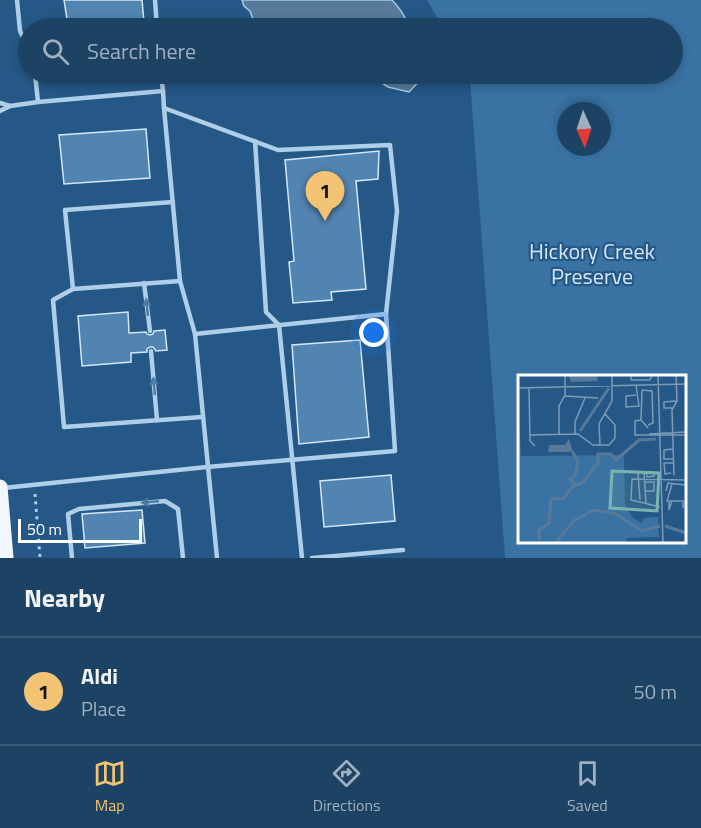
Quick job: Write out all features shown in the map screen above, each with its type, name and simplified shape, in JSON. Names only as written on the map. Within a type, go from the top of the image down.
[{"type":"main road","points":[[0,488],[6,558]]},
{"type":"lane","points":[[18,0],[19,18]]},
{"type":"lane","points":[[155,0],[156,18]]},
{"type":"lane","points":[[36,84],[38,102]]},
{"type":"lane","points":[[162,84],[180,281],[195,334],[217,558]]},
{"type":"lane","points":[[0,111],[10,106],[38,102],[163,91]]},
{"type":"lane","points":[[0,103],[10,106]]},
{"type":"lane","points":[[0,488],[395,451],[386,314],[397,211],[390,145],[278,150],[164,108]]},
{"type":"lane","points":[[255,141],[266,312],[279,325],[302,558]]},
{"type":"lane","points":[[73,289],[65,210],[173,202]]},
{"type":"lane","points":[[180,281],[73,289],[53,300],[64,427],[202,417]]},
{"type":"lane","points":[[144,283],[150,331]]},
{"type":"lane","points":[[195,334],[386,314]]},
{"type":"lane","points":[[151,351],[157,420]]},
{"type":"lane","points":[[72,558],[68,514],[79,508],[165,501],[178,509],[183,558]]},
{"type":"lane","points":[[312,558],[403,550]]},
{"type":"path","points":[[34,485],[40,558]]},
{"type":"green space","name":"Hickory Creek Preserve","points":[[427,0],[701,0],[701,558],[505,558],[470,84],[683,84],[683,18],[437,18]]},
{"type":"shaded area","points":[[242,0],[392,0],[405,18],[252,18],[250,11],[244,6]]},
{"type":"shaded area","points":[[383,84],[417,84],[409,92]]},
{"type":"building","points":[[64,0],[142,0],[144,18],[67,18]]},
{"type":"building","points":[[146,129],[150,178],[64,184],[59,135]]},
{"type":"building","points":[[379,151],[378,179],[356,181],[366,289],[331,292],[332,300],[293,303],[289,262],[294,261],[285,160]]},
{"type":"building","points":[[128,312],[129,333],[146,332],[150,335],[154,331],[165,330],[167,350],[156,351],[150,347],[147,352],[131,353],[131,362],[82,366],[78,316]]},
{"type":"building","points":[[360,340],[369,437],[299,444],[292,345]]},
{"type":"building","points":[[391,475],[395,521],[324,527],[320,481]]},
{"type":"building","points":[[142,510],[145,543],[85,548],[82,514]]},
{"type":"place","name":"Aldi","points":[[325,221]]}]
